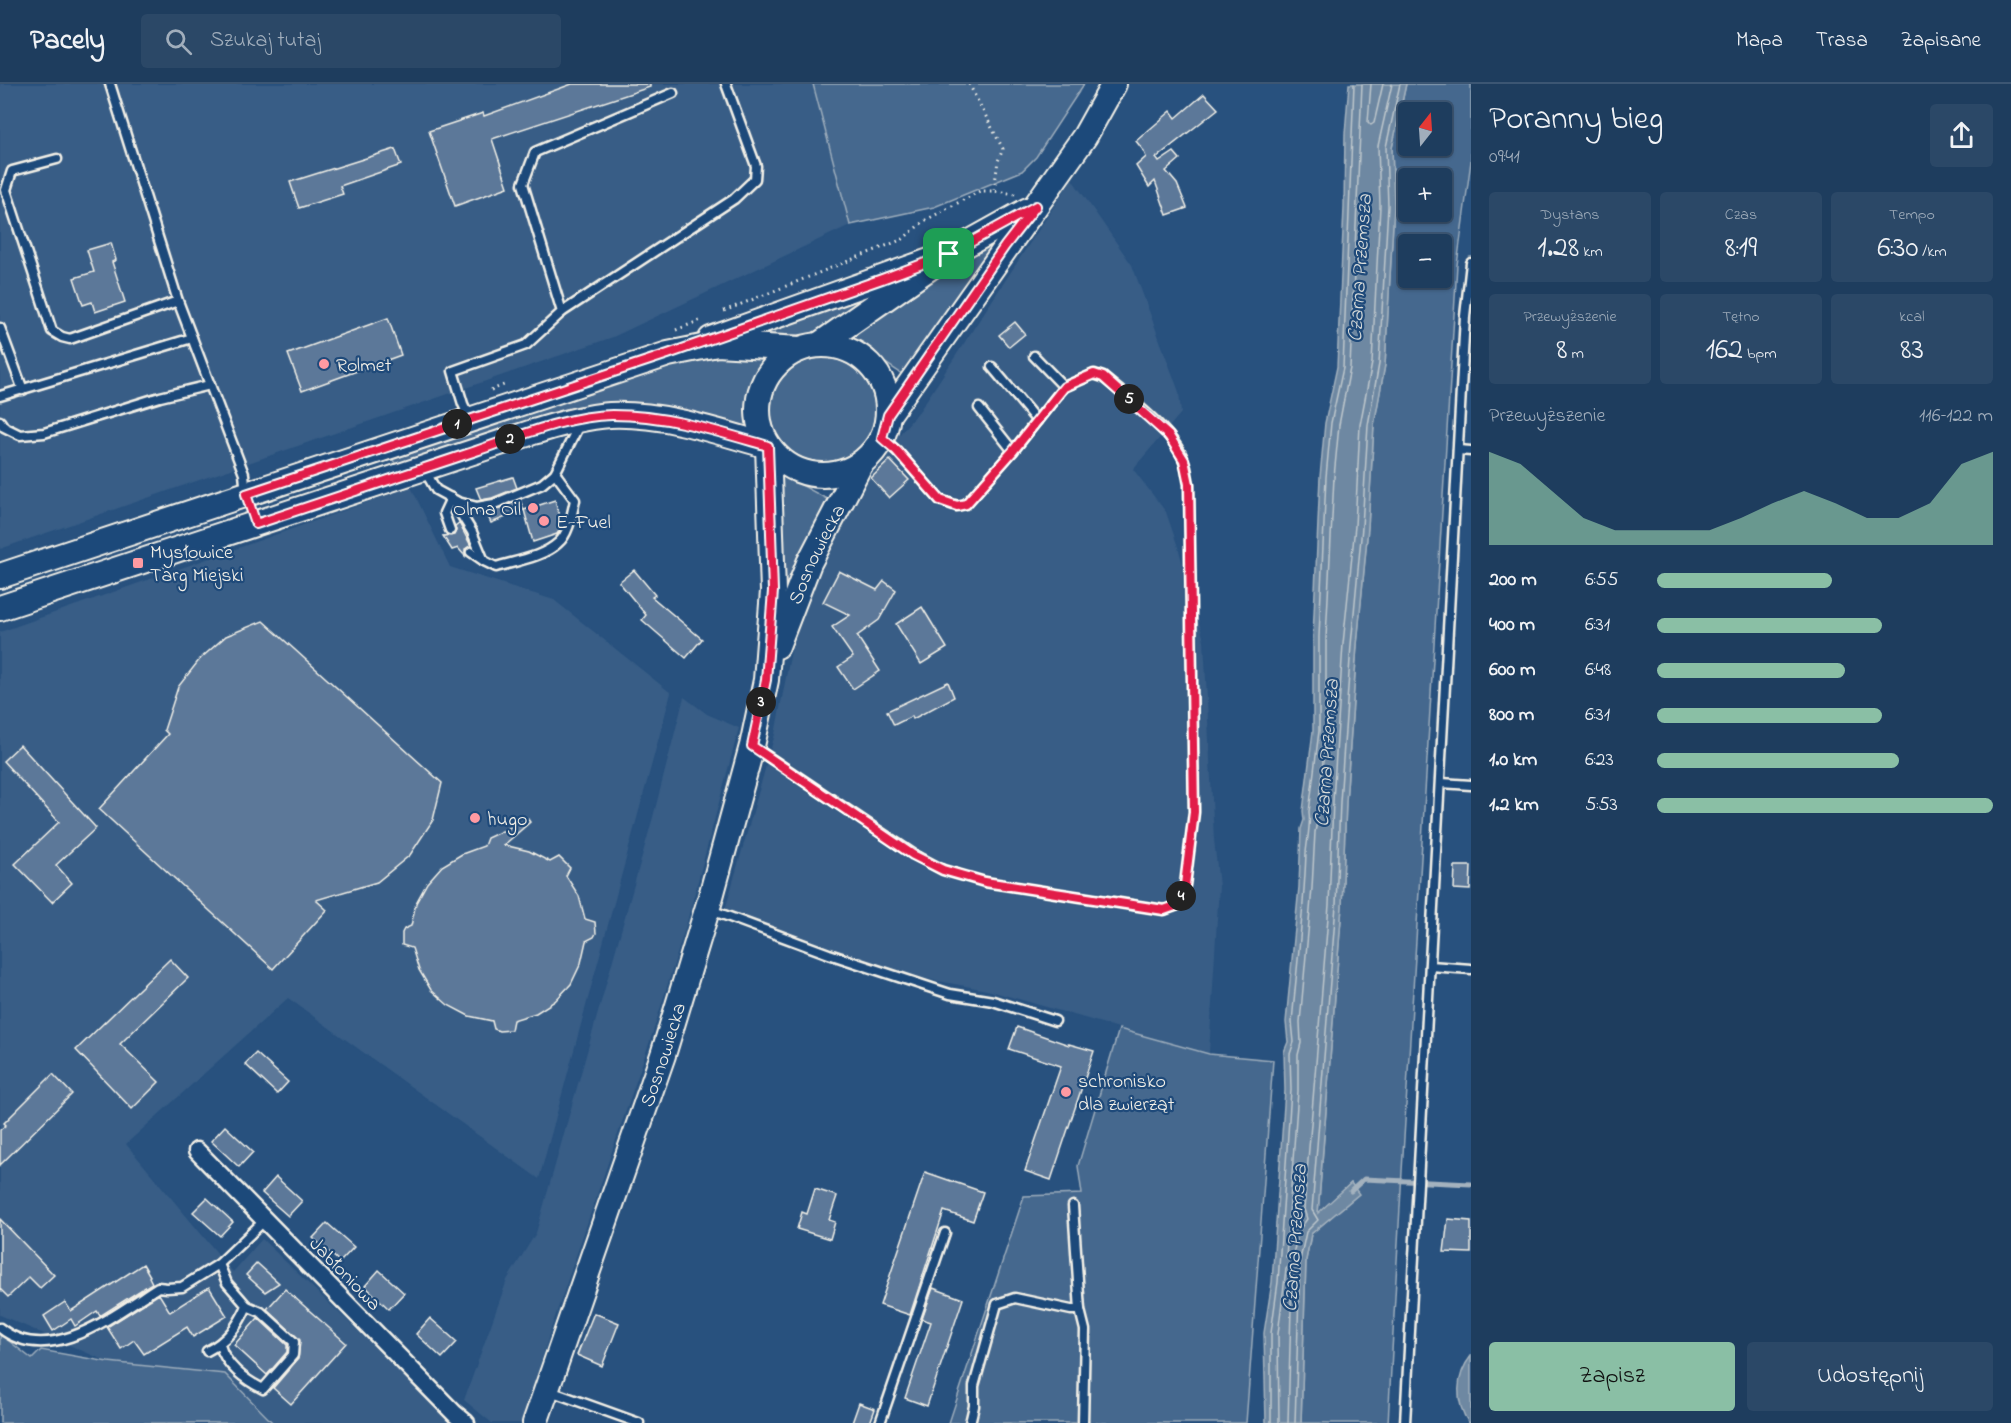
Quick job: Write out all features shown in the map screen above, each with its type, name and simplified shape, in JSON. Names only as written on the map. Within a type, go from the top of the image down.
[{"type":"street","name":"Sosnowiecka","points":[[1027,200],[1005,246],[885,427],[873,453],[860,465],[827,476],[793,469],[779,459],[768,446],[759,426],[757,405],[762,384],[774,366],[809,347],[1027,200],[1085,136],[1114,84]]},
{"type":"street","points":[[0,576],[246,494],[466,412],[668,344],[949,254]]},
{"type":"street","points":[[668,344],[838,346],[856,353],[870,364],[881,379],[887,397],[885,427]]},
{"type":"street","points":[[0,608],[533,432],[583,418],[609,415],[660,418],[768,446]]},
{"type":"street","name":"Sosnowiecka","points":[[535,1423],[663,1055],[707,909],[752,746],[766,680],[773,591],[768,446]]},
{"type":"street","name":"Sosnowiecka","points":[[766,680],[808,563],[860,465]]},
{"type":"street","points":[[246,494],[256,524]]},
{"type":"street","name":"Jabłoniowa","points":[[197,1151],[466,1423]]},
{"type":"lane","points":[[110,84],[178,301],[244,474],[246,494]]},
{"type":"lane","points":[[466,412],[453,371],[526,345],[562,312],[734,199],[755,179],[756,166],[726,84]]},
{"type":"lane","points":[[562,312],[523,184],[535,152],[673,93]]},
{"type":"lane","points":[[57,159],[12,171],[6,190],[52,331],[70,339],[178,301]]},
{"type":"lane","points":[[1405,1423],[1465,316],[1471,263]]},
{"type":"lane","points":[[0,328],[23,390]]},
{"type":"lane","points":[[0,396],[192,338]]},
{"type":"lane","points":[[1034,356],[1064,387]]},
{"type":"lane","points":[[992,367],[1037,421]]},
{"type":"lane","points":[[752,746],[913,855],[943,870],[985,882],[1164,910],[1178,905],[1185,885],[1194,812],[1189,484],[1184,460],[1169,436],[1103,377],[1094,374],[1064,387],[1013,451],[966,504],[957,506],[940,500],[897,451],[885,427]]},
{"type":"lane","points":[[0,421],[4,427],[20,435],[44,434],[160,397],[210,385]]},
{"type":"lane","points":[[979,408],[1013,451]]},
{"type":"lane","points":[[423,468],[436,490],[458,502],[477,507],[494,504],[542,484],[555,473],[583,418]]},
{"type":"lane","points":[[1458,450],[1471,451]]},
{"type":"lane","points":[[471,552],[496,567],[544,552],[560,542],[570,521],[575,500],[555,473]]},
{"type":"lane","points":[[450,530],[444,513],[452,498]]},
{"type":"lane","points":[[452,498],[472,532],[484,561]]},
{"type":"lane","points":[[1441,783],[1471,784]]},
{"type":"lane","points":[[707,909],[829,954],[950,994],[993,1001],[1055,1021]]},
{"type":"lane","points":[[1430,966],[1471,969]]},
{"type":"lane","points":[[1073,1206],[1080,1310],[1085,1330],[1083,1423]]},
{"type":"lane","points":[[0,1328],[25,1341],[65,1340],[94,1328],[158,1287],[183,1287],[219,1264],[265,1220]]},
{"type":"lane","points":[[880,1423],[945,1233]]},
{"type":"lane","points":[[219,1264],[227,1283],[247,1306],[261,1312],[294,1342],[293,1355],[263,1389],[249,1382],[222,1356],[220,1345]]},
{"type":"lane","points":[[970,1423],[974,1406],[974,1386],[997,1304],[1015,1298],[1080,1310]]},
{"type":"lane","points":[[207,1351],[220,1345],[232,1333],[247,1306]]},
{"type":"lane","points":[[547,1390],[639,1423]]},
{"type":"path","points":[[969,84],[1003,149],[998,161],[994,191]]},
{"type":"path","points":[[721,312],[903,239],[924,221],[980,191],[994,191],[1027,200]]},
{"type":"path","points":[[668,344],[710,316]]},
{"type":"path","points":[[466,412],[494,388],[504,385]]},
{"type":"shaded area","points":[[0,84],[813,84],[850,225],[613,337],[0,549]]},
{"type":"shaded area","points":[[813,84],[1084,84],[1036,157],[1022,171],[934,207],[850,225]]},
{"type":"shaded area","points":[[1406,84],[1471,84],[1471,161],[1457,265],[1388,1423],[1301,1423],[1306,1260],[1311,1234],[1358,1194],[1351,1183],[1318,1214],[1342,906],[1346,802],[1357,645],[1368,527],[1374,425],[1385,365],[1394,206],[1392,148],[1398,121],[1398,156],[1452,156],[1452,102],[1402,102]]},
{"type":"shaded area","points":[[1072,179],[1132,265],[1179,392],[1181,413],[1133,469],[1166,512],[1204,640],[1214,839],[1219,886],[1209,1054],[987,990],[911,976],[758,924],[725,910],[775,734],[798,615],[876,462],[920,410]]},
{"type":"shaded area","points":[[1000,234],[1003,237],[908,378],[843,335]]},
{"type":"shaded area","points":[[862,293],[867,299],[810,335],[753,334]]},
{"type":"shaded area","points":[[730,354],[769,356],[758,373],[752,389],[749,425],[746,427],[702,414],[655,407],[397,466],[390,456],[688,359]]},
{"type":"shaded area","points":[[823,358],[843,362],[852,367],[866,381],[871,390],[875,410],[871,430],[866,439],[852,453],[843,458],[823,462],[803,458],[794,453],[780,439],[775,430],[771,410],[775,390],[780,381],[794,367],[803,362]]},
{"type":"shaded area","points":[[776,471],[827,499],[787,587],[784,584]]},
{"type":"shaded area","points":[[411,487],[450,567],[554,600],[671,693],[539,1179],[288,998],[126,1144],[233,1272],[262,1239],[454,1423],[273,1423],[225,1374],[108,1362],[0,1315],[0,632]]},
{"type":"shaded area","points":[[684,697],[707,714],[739,728],[687,922],[653,1032],[551,1329],[522,1423],[492,1423],[464,1400],[507,1280],[536,1233],[653,817]]},
{"type":"shaded area","points":[[1119,1029],[1209,1054],[1273,1060],[1246,1423],[949,1423],[1024,1196],[1082,1194],[1078,1166]]},
{"type":"shaded area","points":[[0,1334],[32,1359],[41,1350],[108,1362],[225,1374],[273,1423],[0,1423]]},
{"type":"water","name":"Czarna Przemsza","points":[[1349,84],[1406,84],[1402,102],[1398,102],[1398,121],[1392,148],[1394,206],[1385,365],[1374,425],[1346,802],[1342,906],[1318,1213],[1351,1183],[1359,1194],[1311,1234],[1306,1260],[1301,1423],[1266,1423],[1264,1333],[1272,1282],[1285,1090],[1284,1052],[1288,1042],[1286,1022],[1299,887],[1301,829],[1304,820],[1303,811],[1313,731],[1313,637],[1320,477],[1325,423],[1337,367],[1345,134]]},
{"type":"water","points":[[1471,1356],[1471,1423],[1469,1423],[1461,1407],[1459,1390],[1462,1372]]},
{"type":"building","points":[[572,84],[650,84],[650,87],[492,139],[508,187],[455,206],[429,131],[483,113],[484,116]]},
{"type":"building","points":[[1204,94],[1218,109],[1156,158],[1159,162],[1174,152],[1180,159],[1166,171],[1177,184],[1187,208],[1167,215],[1155,181],[1149,187],[1136,166],[1146,157],[1136,141],[1171,111],[1176,118]]},
{"type":"building","points":[[395,149],[401,165],[340,186],[343,194],[299,208],[290,182]]},
{"type":"building","points":[[111,243],[116,260],[112,262],[125,302],[95,312],[92,302],[83,305],[74,278],[94,272],[87,250]]},
{"type":"building","points":[[388,318],[401,355],[302,391],[288,354]]},
{"type":"building","points":[[1015,322],[1025,334],[1009,347],[999,335]]},
{"type":"building","points":[[890,460],[909,480],[889,498],[871,478]]},
{"type":"building","points":[[513,477],[517,488],[481,500],[476,488]]},
{"type":"building","points":[[520,500],[524,510],[491,523],[486,512]]},
{"type":"building","name":"E-Fuel","points":[[555,500],[562,524],[559,531],[557,534],[533,542],[524,510]]},
{"type":"building","points":[[459,523],[471,546],[465,549],[465,556],[458,548],[452,550],[443,536],[454,535],[455,526]]},
{"type":"building","points":[[634,570],[655,595],[652,597],[702,639],[686,658],[642,620],[646,615],[619,582]]},
{"type":"building","points":[[839,571],[877,590],[884,581],[896,590],[879,620],[857,636],[880,671],[853,689],[838,667],[853,657],[832,627],[850,615],[823,602]]},
{"type":"building","points":[[922,607],[947,648],[921,664],[896,624]]},
{"type":"building","points":[[263,621],[442,783],[433,820],[410,855],[377,882],[316,900],[327,910],[273,969],[99,809],[168,734],[164,730],[178,687],[200,659],[226,636]]},
{"type":"building","points":[[948,682],[954,697],[913,719],[912,716],[894,725],[887,711]]},
{"type":"building","points":[[20,745],[96,828],[56,865],[72,883],[52,902],[15,864],[59,822],[3,761]]},
{"type":"building","points":[[528,819],[530,822],[504,845],[529,851],[550,862],[559,857],[570,868],[566,876],[579,896],[585,919],[595,922],[596,933],[594,937],[586,941],[581,963],[571,984],[555,1001],[536,1013],[513,1020],[511,1030],[499,1031],[494,1029],[492,1021],[469,1016],[448,1005],[431,990],[419,970],[412,948],[402,945],[402,933],[404,929],[411,926],[416,903],[427,883],[442,866],[462,854],[484,846],[487,838]]},
{"type":"building","points":[[1455,866],[1471,866],[1470,890],[1454,889]]},
{"type":"building","points":[[170,959],[188,978],[120,1044],[159,1082],[132,1109],[76,1050]]},
{"type":"building","points":[[1017,1027],[1094,1051],[1051,1180],[1025,1171],[1061,1066],[1009,1049]]},
{"type":"building","points":[[256,1053],[288,1082],[277,1094],[245,1064]]},
{"type":"building","points":[[53,1074],[72,1094],[0,1165],[0,1130],[6,1125],[4,1123]]},
{"type":"building","points":[[225,1126],[253,1152],[239,1167],[211,1141]]},
{"type":"building","points":[[925,1172],[983,1192],[973,1221],[944,1211],[910,1315],[880,1305]]},
{"type":"building","points":[[276,1177],[302,1201],[288,1216],[262,1193]]},
{"type":"building","points":[[815,1189],[837,1196],[829,1220],[835,1222],[830,1239],[797,1229],[802,1212],[807,1214]]},
{"type":"building","points":[[207,1198],[233,1222],[220,1236],[193,1212]]},
{"type":"building","points":[[0,1219],[54,1275],[40,1288],[29,1277],[8,1297],[0,1289]]},
{"type":"building","points":[[1448,1219],[1471,1221],[1471,1253],[1444,1252]]},
{"type":"building","points":[[327,1223],[354,1247],[340,1262],[313,1238]]},
{"type":"building","points":[[257,1263],[279,1283],[265,1292],[246,1275]]},
{"type":"building","points":[[143,1264],[152,1283],[100,1316],[97,1311],[75,1326],[71,1319],[53,1331],[44,1316],[65,1302],[71,1311]]},
{"type":"building","points":[[379,1270],[404,1293],[389,1309],[365,1286]]},
{"type":"building","points":[[209,1287],[227,1316],[193,1337],[187,1327],[144,1354],[134,1340],[121,1349],[107,1327],[159,1294],[170,1312]]},
{"type":"building","points":[[933,1288],[963,1299],[927,1406],[905,1398],[931,1322],[922,1319]]},
{"type":"building","points":[[285,1289],[346,1343],[291,1404],[273,1388],[298,1359],[300,1340],[267,1309]]},
{"type":"building","points":[[594,1313],[619,1323],[602,1366],[577,1355]]},
{"type":"building","points":[[258,1318],[287,1345],[287,1352],[267,1375],[234,1345]]},
{"type":"building","points":[[430,1318],[457,1342],[442,1358],[416,1334]]},
{"type":"building","points":[[859,1403],[875,1409],[870,1423],[852,1423]]},
{"type":"waterway","points":[[1351,1191],[1364,1179],[1471,1184]]},
{"type":"place","name":"Rolmet","points":[[324,364]]},
{"type":"place","name":"Olma Oil","points":[[533,508]]},
{"type":"place","name":"E-Fuel","points":[[544,521]]},
{"type":"place","name":"Mysłowice Targ Miejski","points":[[138,563]]},
{"type":"place","name":"hugo","points":[[475,818]]},
{"type":"place","name":"schronisko dla zwierząt","points":[[1066,1092]]},
{"type":"route","points":[[1036,206],[1005,246],[914,381],[888,415],[882,438],[897,451],[940,500],[957,506],[966,504],[1013,451],[1064,387],[1094,374],[1103,377],[1146,414],[1169,436],[1184,460],[1189,484],[1194,812],[1185,885],[1178,905],[1164,910],[985,882],[943,870],[913,855],[752,746],[766,680],[773,591],[768,446],[660,418],[609,415],[583,418],[533,432],[256,524],[246,494],[668,354],[949,254],[1036,206]]}]
